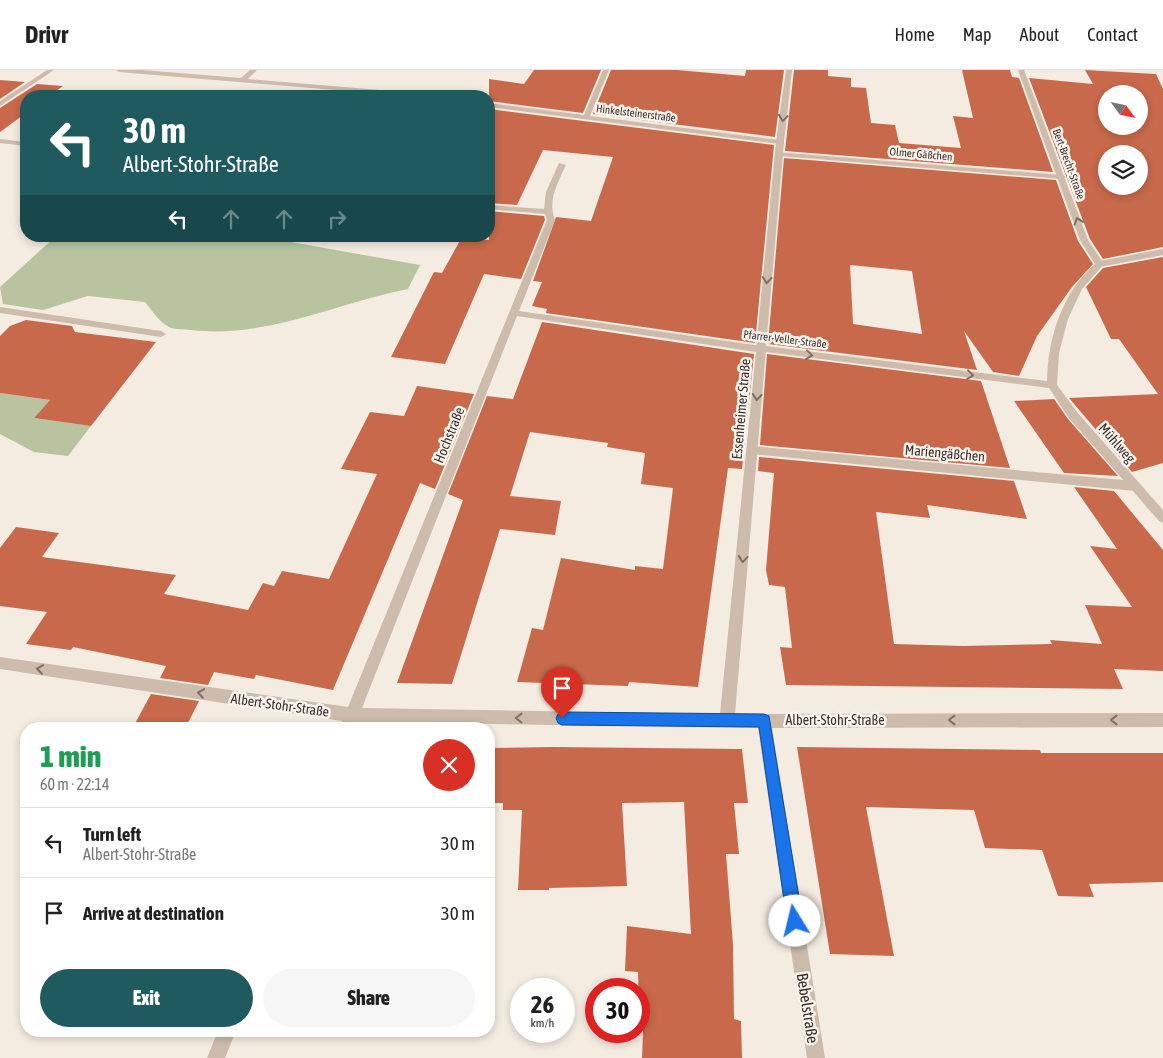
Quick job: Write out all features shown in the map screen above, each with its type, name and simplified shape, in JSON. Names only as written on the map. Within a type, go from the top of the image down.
[{"type":"street","points":[[21,90],[51,70]]},
{"type":"street","points":[[119,70],[359,90]]},
{"type":"street","points":[[243,80],[254,70]]},
{"type":"street","points":[[586,118],[606,70]]},
{"type":"street","name":"Essenheimer Straße","points":[[728,721],[780,142],[789,70]]},
{"type":"street","name":"Bert-Brecht-Straße","points":[[1021,70],[1062,176],[1084,240],[1100,264]]},
{"type":"street","points":[[0,104],[20,91]]},
{"type":"street","name":"Hinkelsteinerstraße","points":[[495,106],[780,142]]},
{"type":"street","points":[[0,141],[20,143]]},
{"type":"street","name":"Olmer Gäßchen","points":[[779,154],[1062,176]]},
{"type":"street","name":"Hochstraße","points":[[348,722],[551,220],[546,212],[548,200],[562,165]]},
{"type":"street","points":[[495,208],[546,212]]},
{"type":"street","points":[[1052,385],[1052,360],[1063,320],[1079,285],[1089,272],[1100,264],[1163,252]]},
{"type":"street","points":[[0,310],[160,334]]},
{"type":"street","name":"Pfarrer-Veller-Straße","points":[[515,312],[761,349],[1052,385]]},
{"type":"street","name":"Mühlweg","points":[[1052,385],[1073,415],[1163,518]]},
{"type":"street","name":"Mariengäßchen","points":[[752,450],[1134,486]]},
{"type":"street","name":"Albert-Stohr-Straße","points":[[0,663],[348,722],[1163,720]]},
{"type":"street","name":"Bebelstraße","points":[[764,720],[816,1058]]},
{"type":"street","points":[[216,1058],[225,1037]]},
{"type":"green space","points":[[49,242],[291,242],[420,265],[408,289],[274,325],[219,331],[174,329],[162,322],[145,302],[88,296],[43,310],[3,304],[0,287]]},
{"type":"green space","points":[[0,393],[50,400],[34,418],[91,426],[68,456],[34,452],[0,434]]},
{"type":"building","points":[[534,70],[601,70],[583,113],[495,102],[495,90],[489,90],[489,79],[524,84]]},
{"type":"building","points":[[611,70],[677,70],[745,76],[746,70],[784,70],[775,137],[593,114]]},
{"type":"building","points":[[794,70],[828,70],[828,76],[851,78],[851,87],[866,88],[871,123],[895,125],[899,143],[961,148],[953,116],[973,118],[962,70],[1010,70],[1012,77],[1019,78],[1053,172],[785,151]]},
{"type":"building","points":[[1085,70],[1156,74],[1163,89],[1163,247],[1103,259],[1090,239],[1029,78],[1093,84]]},
{"type":"building","points":[[0,80],[25,82],[0,99]]},
{"type":"building","points":[[37,84],[63,86],[57,90],[28,90]]},
{"type":"building","points":[[20,95],[20,117],[0,132],[0,108]]},
{"type":"building","points":[[495,110],[774,145],[755,343],[546,313],[547,309],[532,306],[542,282],[533,281],[556,217],[591,221],[613,157],[543,150],[517,205],[495,203]]},
{"type":"building","points":[[784,158],[1056,180],[1078,241],[1093,264],[1072,287],[1037,336],[1019,376],[993,372],[964,331],[977,370],[768,344]],"holes":[[[850,265],[912,271],[922,334],[853,324]]]},
{"type":"building","points":[[495,212],[544,216],[545,220],[521,279],[484,274],[445,364],[391,357],[434,272],[442,273],[459,242],[495,242]]},
{"type":"building","points":[[1163,257],[1163,463],[1132,472],[1069,398],[1158,394],[1119,339],[1111,339],[1086,287],[1103,268]]},
{"type":"building","points":[[26,320],[72,326],[75,332],[156,342],[91,426],[34,418],[50,400],[0,393],[0,336],[10,326]]},
{"type":"building","points":[[542,322],[754,354],[742,469],[728,468],[698,687],[629,682],[628,686],[517,682],[532,628],[543,630],[561,558],[635,570],[635,566],[663,569],[673,488],[641,484],[645,453],[607,447],[608,443],[530,432],[510,496],[561,501],[555,535],[500,529],[452,684],[397,683],[463,500],[448,494],[487,396],[513,399]]},
{"type":"building","points":[[767,354],[981,381],[1010,468],[760,445]]},
{"type":"building","points":[[417,386],[474,394],[435,489],[420,483],[333,690],[256,675],[254,679],[214,672],[208,685],[160,678],[166,666],[73,647],[71,650],[26,644],[47,612],[0,606],[0,548],[16,527],[59,533],[42,557],[176,575],[164,594],[248,610],[263,583],[274,586],[282,571],[329,579],[377,474],[341,469],[370,412],[404,416]]},
{"type":"building","points":[[1054,399],[1068,419],[1118,476],[1064,473],[1014,401]]},
{"type":"building","points":[[759,457],[1014,481],[1027,519],[927,505],[930,518],[876,512],[894,644],[963,646],[1052,644],[1050,640],[1102,644],[1085,605],[1132,607],[1090,546],[1117,549],[1074,487],[1114,491],[1163,550],[1163,671],[1114,669],[1123,689],[786,685],[780,647],[792,648],[785,587],[769,585],[766,570],[774,473],[758,471]]},
{"type":"building","points":[[151,694],[199,701],[188,722],[136,722]]},
{"type":"building","points":[[797,747],[1040,750],[1041,753],[1163,753],[1163,882],[1089,884],[1094,897],[1058,896],[1042,850],[985,848],[974,810],[866,807],[894,956],[830,954]]},
{"type":"building","points":[[495,748],[742,749],[748,803],[734,803],[739,854],[726,854],[733,945],[734,1019],[741,1021],[742,1058],[642,1058],[643,1043],[650,1043],[650,978],[638,978],[638,972],[625,971],[627,926],[691,934],[684,802],[622,803],[627,886],[549,888],[549,890],[518,890],[522,810],[503,810],[503,803],[495,803]]},
{"type":"route","points":[[562,718],[764,720],[795,921]]}]
